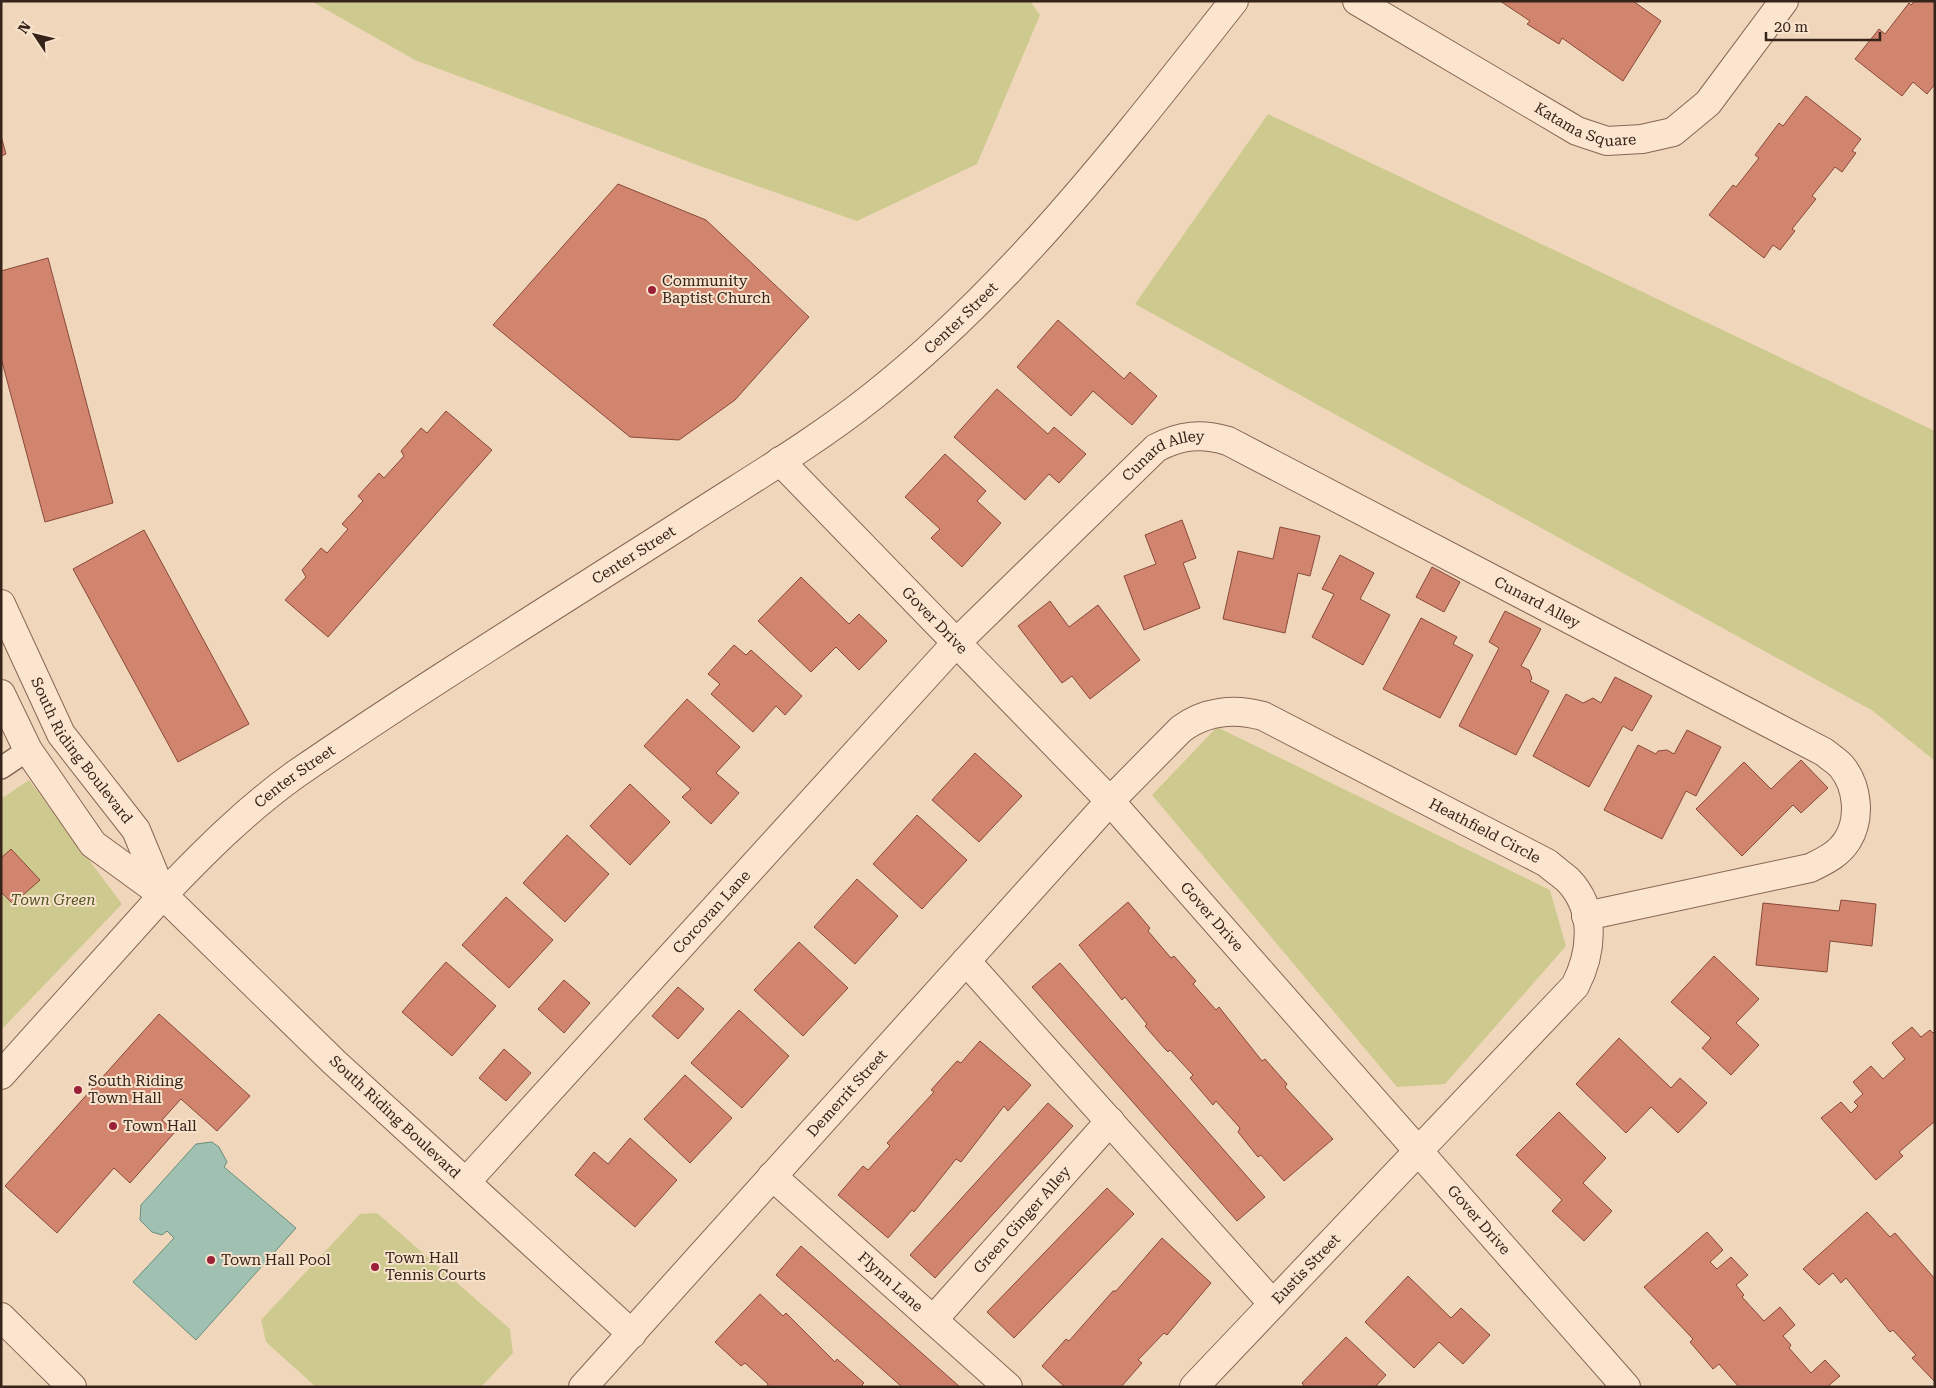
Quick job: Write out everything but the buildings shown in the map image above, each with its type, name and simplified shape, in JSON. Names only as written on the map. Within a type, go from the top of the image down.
[{"type":"street","name":"Center Street","points":[[1,1075],[163,894],[226,830],[263,798],[296,774],[780,461],[873,397],[958,323],[1038,241],[1110,158],[1234,1]]},
{"type":"street","name":"Katama Square","points":[[1357,1],[1577,131],[1607,140],[1642,139],[1673,132],[1708,103],[1784,1]]},
{"type":"street","name":"Cunard Alley","points":[[957,642],[1156,448],[1174,439],[1192,435],[1210,436],[1244,450],[1824,752],[1842,767],[1855,790],[1856,816],[1848,841],[1829,859],[1810,868],[1586,916]]},
{"type":"street","name":"Gover Drive","points":[[780,461],[1110,801],[1626,1387]]},
{"type":"street","name":"South Riding Boulevard","points":[[1,604],[61,734],[136,830],[163,894]]},
{"type":"street","name":"Corcoran Lane","points":[[466,1182],[957,642]]},
{"type":"street","name":"South Riding Boulevard","points":[[1,694],[28,750],[94,844],[163,894],[334,1062],[632,1334]]},
{"type":"street","name":"Heathfield Circle","points":[[1110,801],[1181,729],[1193,720],[1220,712],[1248,712],[1263,716],[1547,863],[1569,881],[1583,904],[1589,927],[1589,947],[1585,967],[1575,986],[1419,1150]]},
{"type":"street","name":"Demerrit Street","points":[[583,1387],[1110,801]]},
{"type":"street","points":[[966,961],[1273,1304]]},
{"type":"street","name":"Green Ginger Alley","points":[[933,1320],[1110,1121]]},
{"type":"street","name":"Eustis Street","points":[[1194,1387],[1419,1150]]},
{"type":"street","name":"Flynn Lane","points":[[772,1176],[1008,1387]]},
{"type":"street","points":[[1,1317],[72,1387]]},
{"type":"lane","points":[[1,768],[28,750]]},
{"type":"green space","points":[[311,1],[1030,1],[1040,15],[977,164],[857,221],[700,166],[415,60]]},
{"type":"green space","points":[[1268,114],[1935,431],[1935,761],[1873,711],[1135,304]]},
{"type":"green space","points":[[1217,727],[1550,890],[1566,946],[1445,1084],[1397,1087],[1152,795]]},
{"type":"green space","name":"Town Green","points":[[29,780],[122,904],[1,1030],[1,799]]},
{"type":"green space","name":"Town Hall Tennis Courts","points":[[377,1213],[510,1329],[513,1353],[481,1387],[316,1387],[266,1342],[261,1320],[360,1214]]},
{"type":"shaded area","name":"Town Hall Pool","points":[[212,1142],[219,1147],[227,1162],[224,1167],[296,1228],[196,1340],[133,1282],[174,1238],[167,1231],[162,1235],[152,1232],[140,1220],[141,1205],[196,1144]]},
{"type":"place","name":"Community Baptist Church","points":[[652,290]]},
{"type":"place","name":"South Riding Town Hall","points":[[78,1090]]},
{"type":"place","name":"Town Hall","points":[[113,1126]]},
{"type":"place","name":"Town Hall Pool","points":[[211,1260]]},
{"type":"place","name":"Town Hall Tennis Courts","points":[[375,1267]]}]
